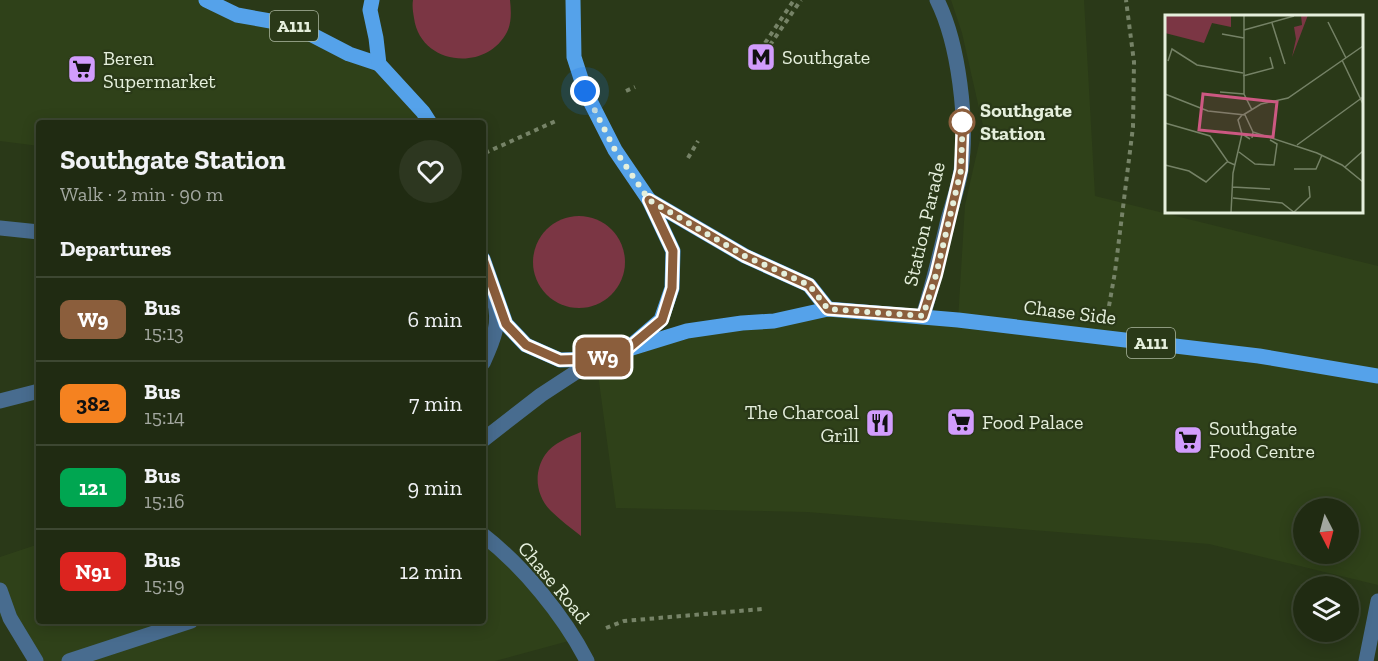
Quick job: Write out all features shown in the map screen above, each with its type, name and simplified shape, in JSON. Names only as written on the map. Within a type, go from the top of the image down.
[{"type":"main road","name":"A111","points":[[206,0],[237,15],[293,25],[348,54],[379,64],[428,120]]},
{"type":"main road","points":[[372,0],[370,10],[379,64]]},
{"type":"main road","name":"A111","points":[[486,268],[506,324],[526,345],[560,360],[596,359],[625,351],[662,320],[672,288],[673,251],[649,200],[615,150],[585,91],[574,57],[573,0]]},
{"type":"main road","name":"A111","points":[[649,200],[745,256],[809,285],[828,309]]},
{"type":"main road","name":"Chase Side","points":[[625,351],[687,331],[774,321],[828,309],[923,316],[1259,356],[1378,376]]},
{"type":"street","name":"Station Parade","points":[[923,316],[936,275],[961,170],[963,113],[955,54],[937,0]]},
{"type":"street","points":[[0,228],[36,232]]},
{"type":"street","points":[[486,271],[496,307],[496,316],[495,336],[486,356]]},
{"type":"street","points":[[486,438],[541,395],[596,359]]},
{"type":"street","points":[[0,401],[36,392]]},
{"type":"street","name":"Chase Road","points":[[486,537],[496,545],[558,612],[587,661]]},
{"type":"street","points":[[0,590],[10,618],[36,661]]},
{"type":"street","points":[[1366,661],[1378,601]]},
{"type":"street","points":[[71,661],[181,624]]},
{"type":"path","points":[[765,43],[794,0]]},
{"type":"path","points":[[770,45],[801,0]]},
{"type":"path","points":[[1103,337],[1115,272],[1133,127],[1134,62],[1126,0]]},
{"type":"path","points":[[626,91],[635,87]]},
{"type":"path","points":[[486,153],[558,120]]},
{"type":"path","points":[[688,158],[698,141]]},
{"type":"path","points":[[576,639],[624,621],[762,609]]},
{"type":"shaded area","points":[[0,0],[214,0],[379,64],[427,120],[36,120],[36,146],[0,141]]},
{"type":"shaded area","points":[[413,0],[510,0],[510,24],[497,45],[484,54],[470,58],[455,58],[441,54],[428,46],[419,34],[414,18]]},
{"type":"shaded area","points":[[951,0],[1084,0],[1095,196],[1378,266],[1378,585],[1359,580],[1359,576],[1341,576],[1209,544],[807,512],[616,508],[596,359],[687,331],[828,309],[958,320],[965,205],[983,126],[962,33]]},
{"type":"shaded area","points":[[579,216],[597,219],[612,229],[622,244],[625,262],[622,280],[612,295],[597,305],[579,308],[561,305],[546,295],[536,280],[533,262],[536,244],[546,229],[561,219]]},
{"type":"shaded area","points":[[581,432],[581,536],[546,505],[539,491],[538,477],[541,462],[548,451]]},
{"type":"shaded area","points":[[486,540],[576,639],[495,661],[30,661],[15,612],[0,617],[0,557],[36,545],[36,624],[486,624]]},
{"type":"bus line","name":"W9","points":[[486,268],[506,324],[526,345],[560,360],[596,359],[625,351],[662,320],[672,288],[673,251],[649,200],[745,256],[809,285],[828,309],[923,316],[936,275],[961,170],[963,113]]},
{"type":"place","name":"Southgate","points":[[761,57]]},
{"type":"place","name":"Beren Supermarket","points":[[82,69]]},
{"type":"place","name":"Southgate Station","points":[[962,122]]},
{"type":"place","name":"Food Palace","points":[[961,422]]},
{"type":"place","name":"The Charcoal Grill","points":[[880,423]]},
{"type":"place","name":"Southgate Food Centre","points":[[1188,440]]},
{"type":"route","points":[[585,91],[615,150],[649,200],[745,256],[809,285],[828,309],[923,316],[936,275],[961,170],[963,113],[962,122]]}]
